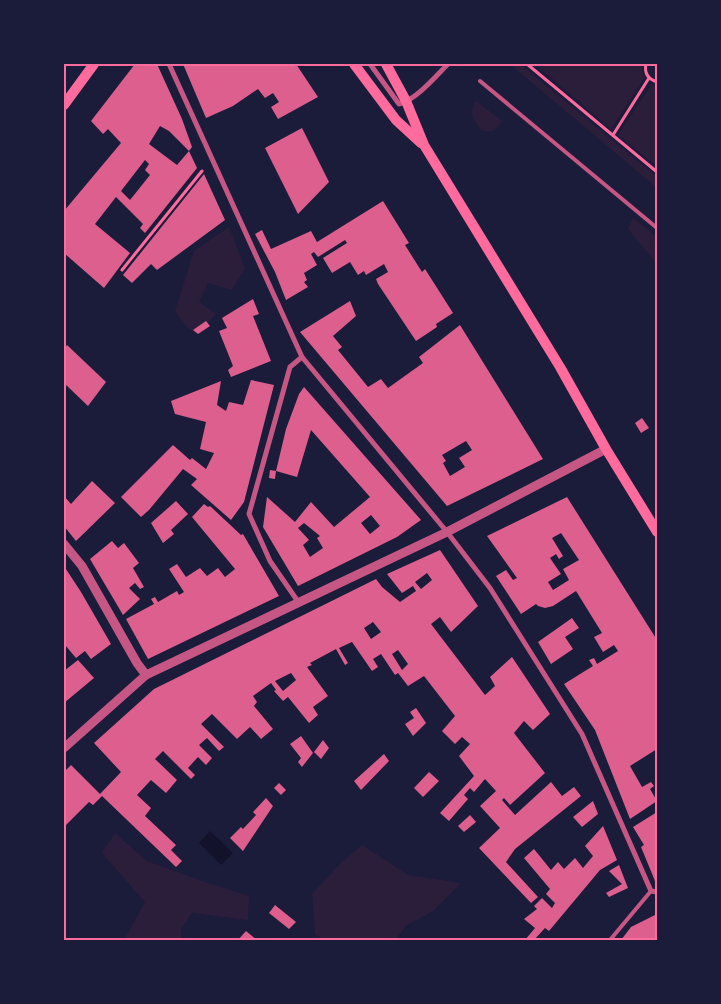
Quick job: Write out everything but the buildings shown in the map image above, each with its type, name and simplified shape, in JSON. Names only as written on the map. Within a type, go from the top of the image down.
[{"type":"main road","points":[[64,105],[94,64]]},
{"type":"main road","points":[[354,64],[396,120],[424,146]]},
{"type":"main road","points":[[386,64],[406,101],[424,146],[560,367],[606,449],[657,532]]},
{"type":"street","points":[[169,64],[302,357],[447,532],[490,588],[582,734],[654,892]]},
{"type":"street","points":[[370,64],[399,104],[406,101],[432,80],[448,64]]},
{"type":"street","points":[[299,603],[270,561],[249,514],[290,367],[302,357]]},
{"type":"street","points":[[64,748],[146,675],[447,532],[606,449]]},
{"type":"street","points":[[64,544],[82,566],[137,663],[146,675]]},
{"type":"lane","points":[[480,81],[657,228]]},
{"type":"lane","points":[[610,940],[654,892]]},
{"type":"path","points":[[528,64],[657,172]]},
{"type":"path","points":[[646,64],[645,70],[649,78],[657,82]]},
{"type":"path","points":[[613,135],[649,78]]},
{"type":"path","points":[[122,270],[211,159]]},
{"type":"shaded area","points":[[510,64],[520,64],[657,177],[657,188]]},
{"type":"shaded area","points":[[535,64],[642,64],[642,72],[645,77],[611,129]]},
{"type":"shaded area","points":[[652,84],[657,85],[657,166],[618,135]]},
{"type":"shaded area","points":[[476,101],[502,121],[496,129],[491,131],[481,130],[472,113]]},
{"type":"shaded area","points":[[633,218],[657,237],[657,264],[628,229]]},
{"type":"shaded area","points":[[229,227],[245,268],[232,290],[208,283],[199,302],[216,314],[198,334],[187,327],[175,311],[194,251]]},
{"type":"shaded area","points":[[210,831],[233,853],[221,865],[199,843]]},
{"type":"shaded area","points":[[115,833],[147,861],[249,896],[248,920],[192,913],[181,929],[181,940],[124,940],[145,902],[102,853]]},
{"type":"shaded area","points":[[362,845],[408,875],[461,883],[432,912],[407,925],[395,940],[324,940],[315,934],[312,894],[340,864]]}]
